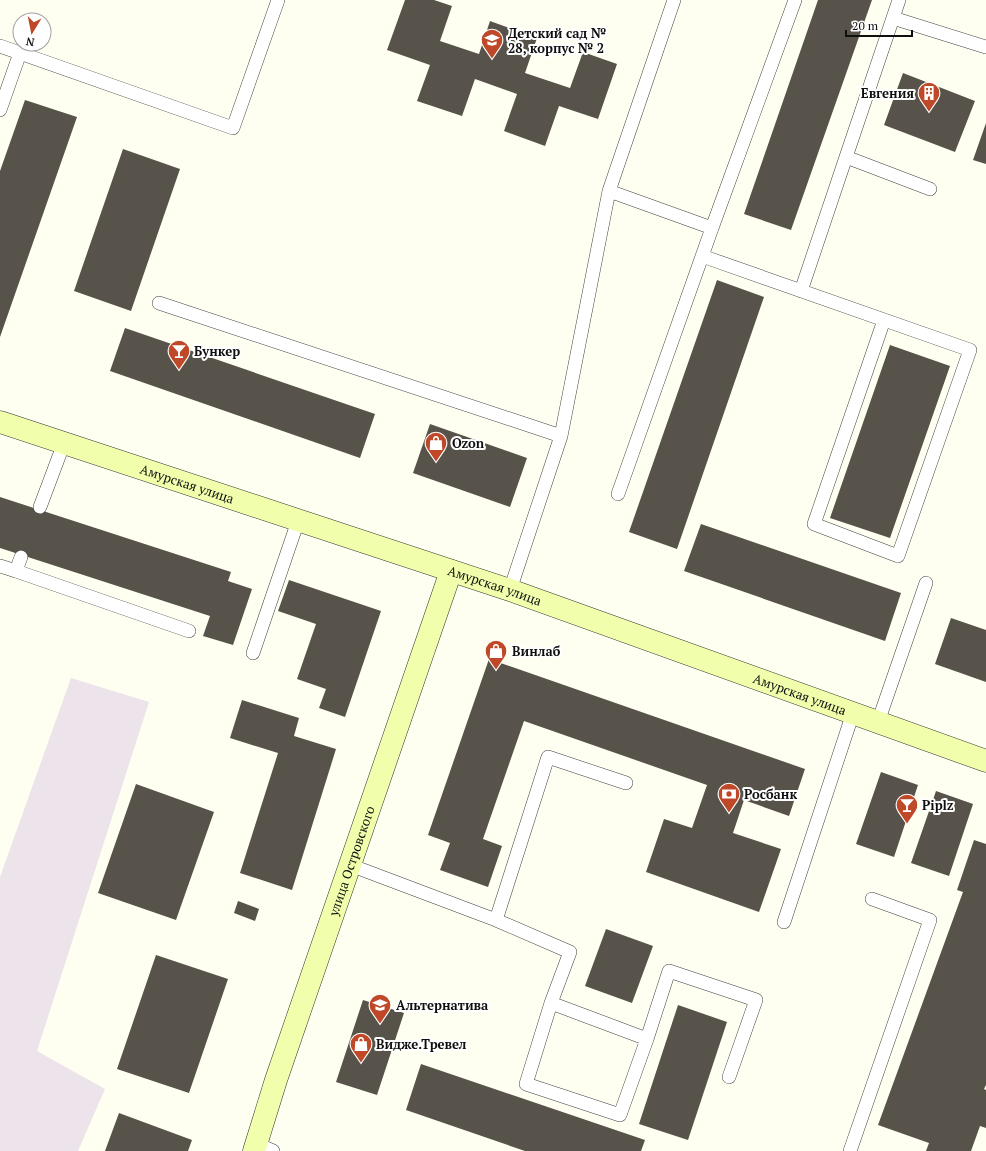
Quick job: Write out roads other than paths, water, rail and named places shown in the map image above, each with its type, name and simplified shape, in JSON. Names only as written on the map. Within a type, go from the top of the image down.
[{"type":"street","name":"Амурская улица","points":[[0,422],[510,590],[986,760]]},
{"type":"street","name":"улица Островского","points":[[261,1148],[278,1073],[451,571]]},
{"type":"lane","points":[[0,46],[233,128],[278,0]]},
{"type":"lane","points":[[510,590],[561,436],[609,191],[674,0]]},
{"type":"lane","points":[[618,494],[712,228],[795,0]]},
{"type":"lane","points":[[802,291],[899,0]]},
{"type":"lane","points":[[893,18],[986,47]]},
{"type":"lane","points":[[0,110],[20,53]]},
{"type":"lane","points":[[846,157],[930,190]]},
{"type":"lane","points":[[609,191],[712,228]]},
{"type":"lane","points":[[702,256],[970,350],[898,556],[814,524],[884,320]]},
{"type":"lane","points":[[159,303],[561,436]]},
{"type":"lane","points":[[40,507],[64,443]]},
{"type":"lane","points":[[253,653],[298,521]]},
{"type":"lane","points":[[16,571],[21,557]]},
{"type":"lane","points":[[0,566],[189,631]]},
{"type":"lane","points":[[878,722],[926,583]]},
{"type":"lane","points":[[784,922],[853,713]]},
{"type":"lane","points":[[496,920],[548,757],[626,783]]},
{"type":"lane","points":[[350,864],[496,920],[570,952],[551,1003],[526,1084],[620,1115],[647,1039],[668,971],[756,1000],[729,1078]]},
{"type":"lane","points":[[850,1151],[930,920],[872,900]]},
{"type":"lane","points":[[551,1003],[647,1039]]},
{"type":"place","name":"Детский сад № 28, корпус № 2","points":[[492,60]]},
{"type":"place","name":"Евгения","points":[[929,112]]},
{"type":"place","name":"Бункер","points":[[179,370]]},
{"type":"place","name":"Ozon","points":[[436,462]]},
{"type":"place","name":"Винлаб","points":[[496,670]]},
{"type":"place","name":"Росбанк","points":[[729,814]]},
{"type":"place","name":"Piplz","points":[[907,824]]},
{"type":"place","name":"Альтернатива","points":[[380,1024]]},
{"type":"place","name":"Видже.Тревел","points":[[361,1064]]}]
